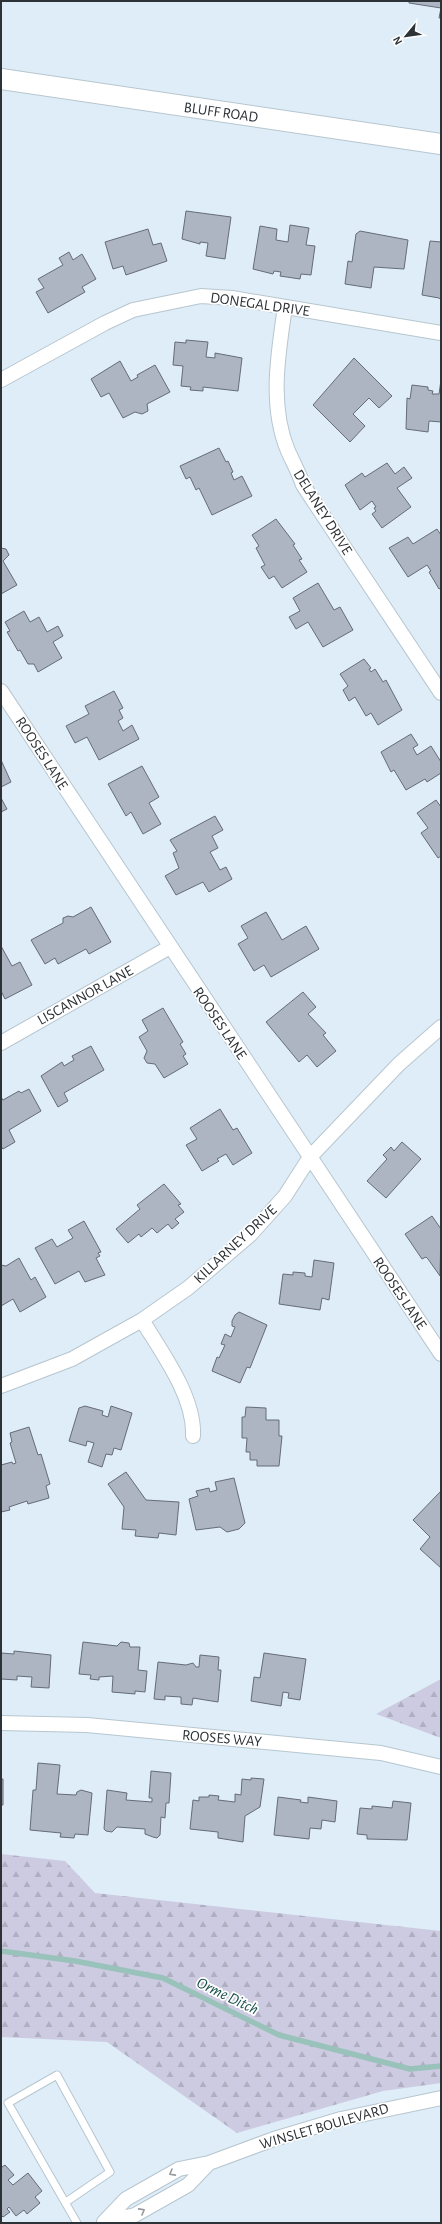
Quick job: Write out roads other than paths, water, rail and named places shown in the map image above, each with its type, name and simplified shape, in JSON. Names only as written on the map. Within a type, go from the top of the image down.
[{"type":"main road","name":"BLUFF ROAD","points":[[1,79],[441,144]]},
{"type":"street","name":"DONEGAL DRIVE","points":[[1,380],[105,323],[150,305],[201,296],[232,298],[441,333]]},
{"type":"street","name":"DELANEY DRIVE","points":[[285,307],[276,380],[280,420],[288,451],[304,485],[441,693]]},
{"type":"street","name":"ROOSES LANE","points":[[1,692],[5,706],[170,947],[441,1354]]},
{"type":"street","name":"LISCANNOR LANE","points":[[1,1043],[170,947]]},
{"type":"street","name":"KILLARNEY DRIVE","points":[[1,1386],[72,1359],[142,1320],[188,1288],[250,1235],[285,1196],[310,1157],[399,1064],[441,1027]]},
{"type":"street","points":[[142,1320],[180,1383],[189,1408],[192,1436]]},
{"type":"street","name":"ROOSES WAY","points":[[1,1723],[87,1725],[381,1753],[441,1767]]},
{"type":"street","name":"WINSLET BOULEVARD","points":[[103,2222],[135,2215],[188,2185],[209,2163],[314,2126],[375,2111],[441,2098]]},
{"type":"lane","points":[[66,2202],[110,2172],[57,2075],[8,2103],[77,2223]]},
{"type":"waterway","name":"Orme Ditch","points":[[1,1951],[75,1961],[163,1978],[279,2035],[410,2069],[441,2066]]}]
